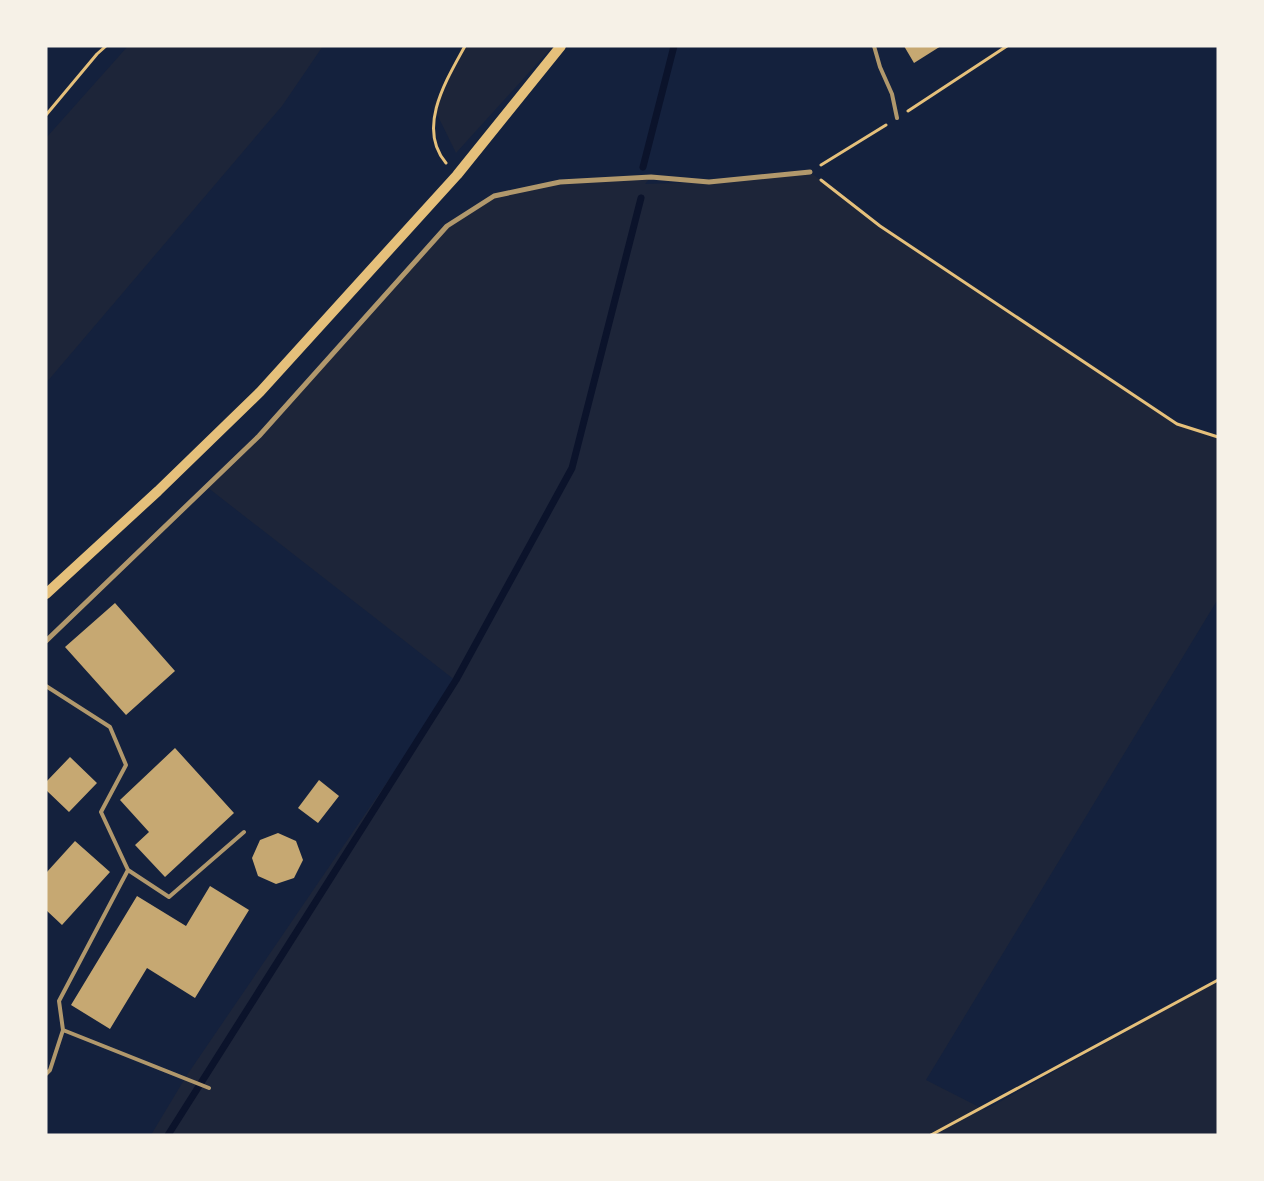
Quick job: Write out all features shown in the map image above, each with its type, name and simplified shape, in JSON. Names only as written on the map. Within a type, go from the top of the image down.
[{"type":"main road","points":[[46,594],[158,491],[260,392],[457,174],[561,46]]},
{"type":"street","points":[[46,641],[259,436],[448,226],[494,196],[560,182],[651,177],[709,182],[810,172]]},
{"type":"lane","points":[[874,46],[880,67],[892,94],[896,118]]},
{"type":"lane","points":[[46,686],[110,727],[126,765],[101,812],[128,870],[169,898],[244,832]]},
{"type":"lane","points":[[46,1074],[50,1070],[63,1030],[59,1001],[128,870]]},
{"type":"lane","points":[[63,1030],[209,1088]]},
{"type":"path","points":[[46,115],[96,54],[106,46]]},
{"type":"path","points":[[457,174],[439,155],[433,134],[439,94],[465,46]]},
{"type":"path","points":[[810,172],[880,226],[1177,424],[1218,437]]},
{"type":"path","points":[[931,1135],[1218,980]]},
{"type":"shaded area","points":[[128,46],[323,46],[282,106],[46,383],[46,138]]},
{"type":"shaded area","points":[[465,46],[553,46],[456,153],[433,106]]},
{"type":"shaded area","points":[[810,172],[880,226],[1177,424],[1218,437],[1218,599],[926,1080],[985,1110],[1218,981],[1218,1135],[151,1135],[187,1075],[456,681],[207,487],[259,436],[447,226],[494,196],[560,182],[651,177],[645,184],[709,182]]},
{"type":"building","points":[[904,46],[941,46],[914,63]]},
{"type":"building","points":[[115,603],[175,671],[126,715],[65,647]]},
{"type":"building","points":[[175,748],[234,813],[165,877],[135,845],[149,832],[120,800]]},
{"type":"building","points":[[70,757],[97,783],[69,812],[46,790],[46,782]]},
{"type":"building","points":[[319,780],[339,796],[318,823],[298,808]]},
{"type":"building","points":[[278,833],[296,841],[303,860],[294,878],[276,884],[258,876],[252,858],[260,840]]},
{"type":"building","points":[[75,841],[110,872],[62,925],[46,910],[46,873]]},
{"type":"building","points":[[210,886],[249,910],[195,998],[147,968],[110,1029],[71,1005],[137,896],[186,926]]},
{"type":"waterway","points":[[643,167],[674,46]]},
{"type":"waterway","points":[[168,1135],[456,680],[572,468],[641,198]]}]
